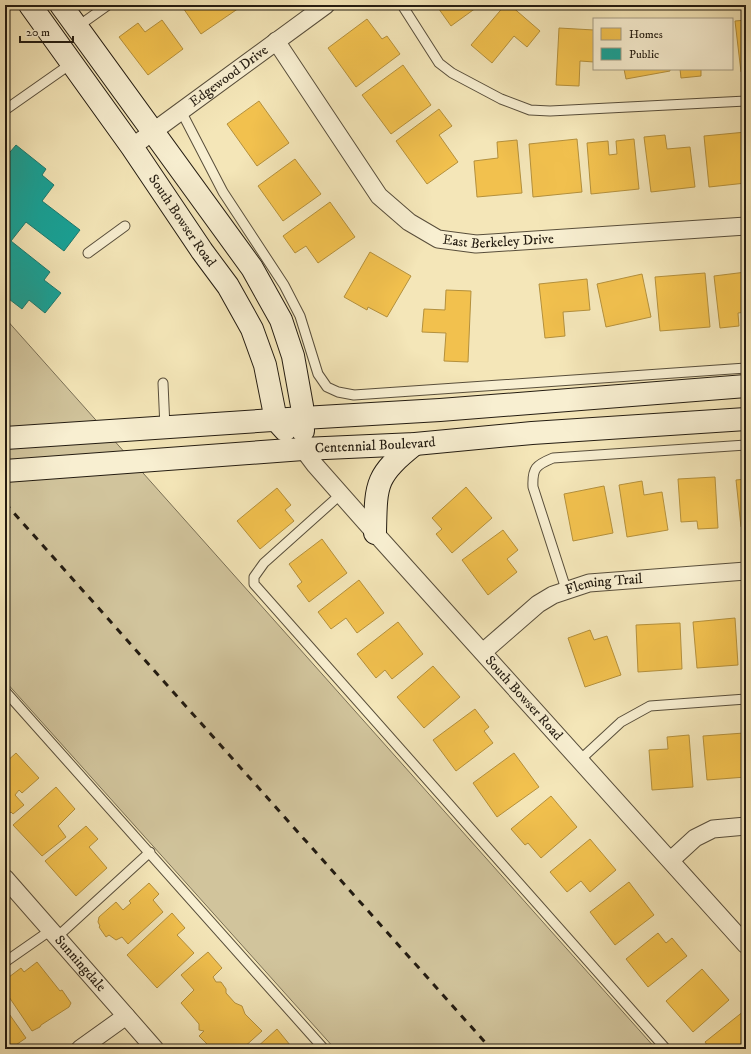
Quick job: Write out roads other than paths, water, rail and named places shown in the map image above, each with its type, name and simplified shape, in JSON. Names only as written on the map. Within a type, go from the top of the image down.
[{"type":"main road","name":"South Bowser Road","points":[[30,5],[132,147],[202,251],[228,286],[252,330],[265,365],[276,420],[304,449]]},
{"type":"main road","name":"South Bowser Road","points":[[61,5],[252,268],[281,320],[293,356],[303,418],[304,449]]},
{"type":"main road","points":[[5,438],[440,410],[746,386]]},
{"type":"main road","name":"Centennial Boulevard","points":[[5,471],[304,449],[415,444],[532,433],[746,419]]},
{"type":"main road","points":[[375,533],[376,494],[382,477],[393,462],[415,444]]},
{"type":"street","name":"Edgewood Drive","points":[[132,147],[326,5]]},
{"type":"street","name":"East Berkeley Drive","points":[[276,41],[380,196],[409,222],[438,239],[476,244],[746,226]]},
{"type":"street","name":"South Bowser Road","points":[[304,449],[375,533],[581,759],[746,945]]},
{"type":"street","name":"Fleming Trail","points":[[483,652],[538,604],[566,589],[589,583],[746,571]]},
{"type":"street","points":[[671,860],[695,838],[714,829],[746,826]]},
{"type":"street","name":"Sunningdale","points":[[5,878],[155,1049]]},
{"type":"street","points":[[80,1049],[126,1016]]},
{"type":"lane","points":[[77,27],[108,5]]},
{"type":"lane","points":[[402,5],[439,63],[452,73],[501,99],[530,110],[550,112],[746,101]]},
{"type":"lane","points":[[5,110],[72,63]]},
{"type":"lane","points":[[181,111],[223,192],[284,285],[300,316],[318,374],[327,387],[338,392],[354,395],[746,368]]},
{"type":"lane","points":[[88,253],[125,226]]},
{"type":"lane","points":[[163,383],[165,428]]},
{"type":"lane","points":[[566,589],[533,487],[532,474],[539,464],[553,458],[746,445]]},
{"type":"lane","points":[[341,494],[264,563],[254,577],[254,584],[666,1049]]},
{"type":"lane","points":[[5,691],[324,1049]]},
{"type":"lane","points":[[581,759],[621,722],[650,706],[746,699]]},
{"type":"lane","points":[[5,962],[54,933],[150,852]]},
{"type":"railway","points":[[5,503],[491,1049]]}]
